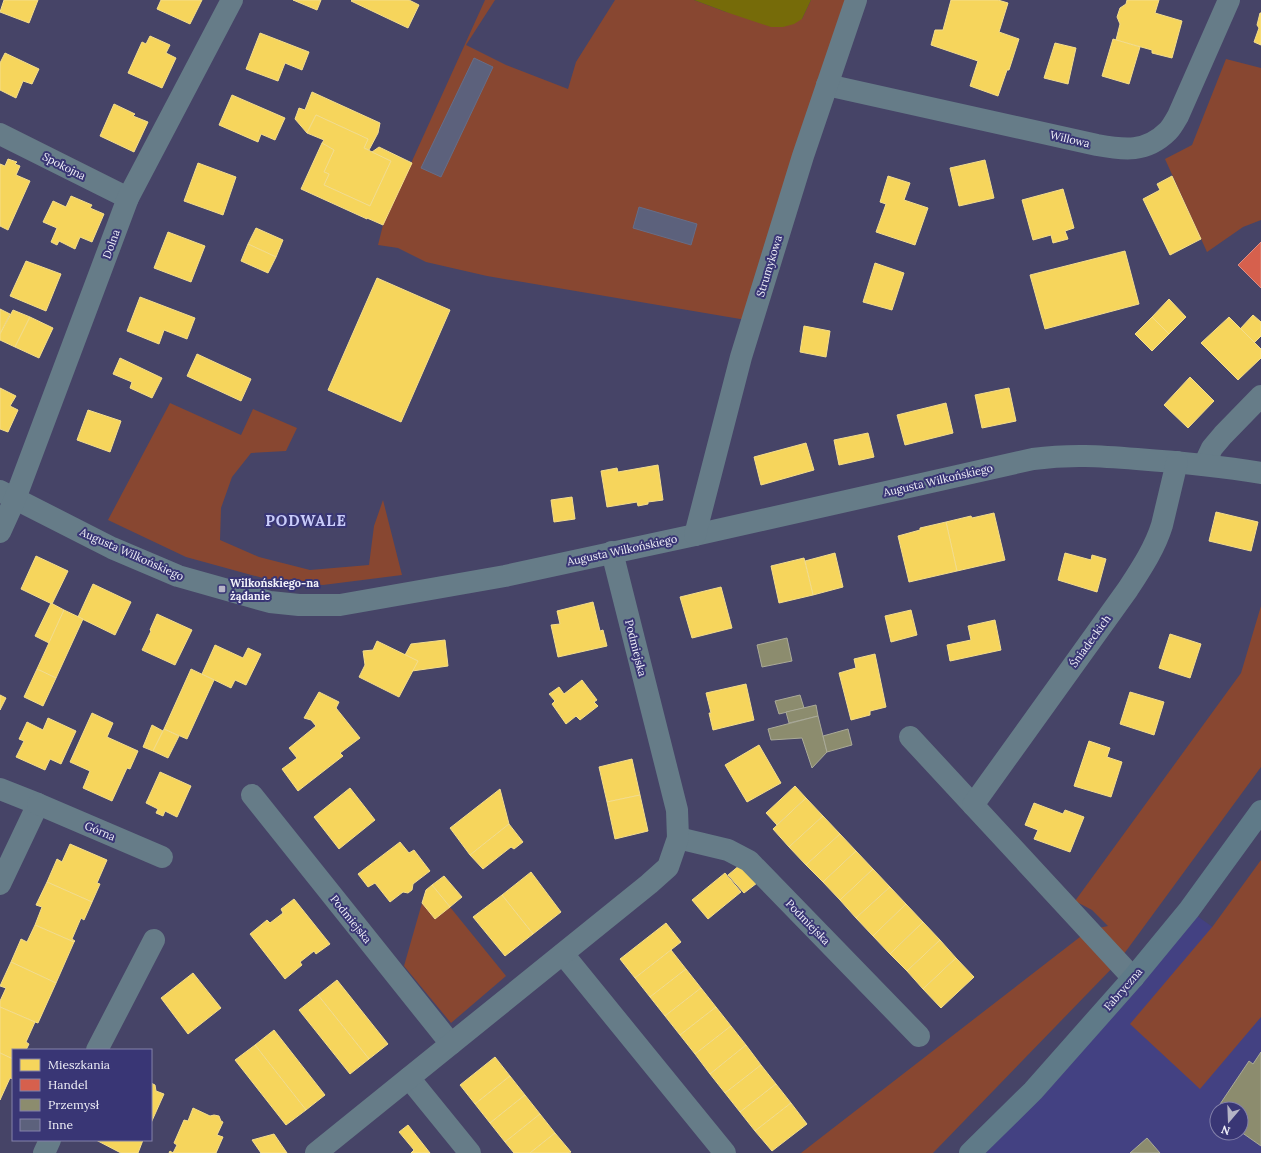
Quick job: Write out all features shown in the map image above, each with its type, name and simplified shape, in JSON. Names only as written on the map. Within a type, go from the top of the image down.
[{"type":"street","name":"Dolna","points":[[8,495],[128,198],[232,0]]},
{"type":"street","name":"Strumykowa","points":[[695,535],[741,356],[803,156],[856,0]]},
{"type":"street","name":"Willowa","points":[[827,85],[1120,150],[1138,148],[1154,142],[1168,131],[1178,116],[1229,0]]},
{"type":"street","name":"Spokojna","points":[[0,134],[128,198]]},
{"type":"street","points":[[1204,465],[1212,448],[1232,424],[1261,396]]},
{"type":"street","name":"Augusta Wilkońskiego","points":[[8,495],[112,548],[178,576],[270,602],[299,605],[340,605],[505,576],[695,535],[1034,458],[1075,455],[1177,462],[1261,473]]},
{"type":"street","name":"Śniadeckich","points":[[973,805],[1128,589],[1147,560],[1159,534],[1177,462]]},
{"type":"street","points":[[0,532],[8,495]]},
{"type":"street","name":"Podmiejska","points":[[316,1153],[650,884],[668,867],[678,838],[677,810],[612,552]]},
{"type":"street","points":[[910,736],[1133,978]]},
{"type":"street","name":"Górna","points":[[0,789],[162,857]]},
{"type":"street","name":"Podmiejska","points":[[252,794],[450,1044]]},
{"type":"street","points":[[0,884],[38,804]]},
{"type":"street","name":"Fabryczna","points":[[970,1153],[1033,1091],[1133,978],[1190,910],[1261,811]]},
{"type":"street","name":"Podmiejska","points":[[678,838],[728,850],[749,861],[919,1036]]},
{"type":"street","points":[[98,1049],[154,940]]},
{"type":"street","points":[[562,954],[725,1153]]},
{"type":"street","points":[[409,1078],[470,1153]]},
{"type":"street","points":[[44,1153],[50,1141]]},
{"type":"shaded area","points":[[485,0],[495,0],[466,45],[506,65],[568,89],[576,62],[615,0],[694,0],[726,12],[802,19],[811,0],[856,0],[752,321],[487,276],[426,262],[398,248],[378,245],[383,225]]},
{"type":"shaded area","points":[[694,0],[811,0],[802,19],[794,24],[783,27],[771,27]]},
{"type":"shaded area","points":[[1226,59],[1261,68],[1261,220],[1243,227],[1207,252],[1165,159],[1192,145]]},
{"type":"shaded area","points":[[170,403],[241,435],[253,409],[297,428],[286,451],[251,453],[232,477],[221,508],[220,540],[259,557],[310,570],[369,565],[374,526],[383,500],[402,575],[323,585],[270,580],[186,557],[108,520]]},
{"type":"shaded area","points":[[1261,606],[1261,767],[1118,962],[933,1153],[801,1153],[1089,930],[1108,926],[1092,910],[1075,901],[1241,673]]},
{"type":"shaded area","points":[[1261,860],[1261,1017],[1200,1089],[1130,1024],[1213,926]]},
{"type":"shaded area","points":[[422,903],[435,919],[450,907],[506,976],[451,1023],[404,966]]},
{"type":"shaded area","points":[[1189,910],[1261,962],[1261,1153],[986,1153],[1033,1091]]},
{"type":"building: Mieszkania","points":[[4,0],[38,0],[29,23],[0,12]]},
{"type":"building: Mieszkania","points":[[161,0],[202,0],[190,24],[157,9]]},
{"type":"building: Mieszkania","points":[[293,0],[321,0],[317,10]]},
{"type":"building: Mieszkania","points":[[409,0],[419,5],[408,28],[351,1]]},
{"type":"building: Mieszkania","points":[[951,0],[998,0],[1008,3],[999,32],[1019,39],[1009,70],[1007,70],[998,96],[970,86],[978,61],[931,45],[935,30],[943,30]]},
{"type":"building: Mieszkania","points":[[1127,0],[1159,0],[1155,13],[1182,21],[1172,58],[1152,53],[1152,50],[1116,40],[1120,24],[1117,17],[1120,8],[1126,4]]},
{"type":"building: Mieszkania","points":[[1260,13],[1261,45],[1254,42],[1259,28],[1257,25]]},
{"type":"building: Mieszkania","points":[[260,33],[309,52],[302,70],[285,63],[278,81],[246,69]]},
{"type":"building: Mieszkania","points":[[150,36],[170,45],[166,53],[176,58],[162,88],[128,73],[142,42],[146,44]]},
{"type":"building: Mieszkania","points":[[1113,39],[1140,47],[1129,84],[1102,76]]},
{"type":"building: Mieszkania","points":[[1055,43],[1076,48],[1068,84],[1044,78]]},
{"type":"building: Mieszkania","points":[[5,53],[39,69],[32,84],[23,81],[16,98],[0,90],[0,63]]},
{"type":"building: Mieszkania","points":[[312,92],[380,123],[378,133],[369,150],[364,148],[368,139],[316,115],[307,133],[295,119],[299,108],[305,110]]},
{"type":"building: Mieszkania","points":[[232,95],[285,118],[275,140],[261,134],[258,142],[219,125]]},
{"type":"building: Mieszkania","points":[[114,104],[135,114],[133,116],[148,122],[134,152],[100,136]]},
{"type":"building: Mieszkania","points":[[316,115],[368,139],[364,148],[391,161],[370,206],[324,185],[329,174],[324,172],[334,150],[322,143],[324,140],[307,133]]},
{"type":"building: Mieszkania","points":[[322,143],[334,150],[324,172],[329,174],[324,185],[370,206],[391,161],[372,152],[379,147],[412,163],[383,225],[301,189]]},
{"type":"building: Mieszkania","points":[[8,159],[17,162],[15,164],[20,166],[16,175],[30,181],[8,230],[0,226],[0,164],[5,166]]},
{"type":"building: Mieszkania","points":[[985,160],[994,198],[959,206],[950,168]]},
{"type":"building: Mieszkania","points":[[198,163],[236,177],[223,215],[184,201]]},
{"type":"building: Mieszkania","points":[[888,176],[910,183],[904,200],[928,208],[915,245],[876,232],[886,204],[880,202]]},
{"type":"building: Mieszkania","points":[[1172,176],[1201,239],[1170,255],[1143,199],[1160,190],[1157,184]]},
{"type":"building: Mieszkania","points":[[1063,189],[1074,228],[1065,231],[1068,239],[1053,243],[1051,235],[1033,240],[1022,200]]},
{"type":"building: Mieszkania","points":[[71,196],[92,205],[90,208],[104,214],[92,242],[80,237],[75,249],[59,241],[57,245],[51,242],[57,228],[43,222],[53,201],[66,207]]},
{"type":"building: Mieszkania","points":[[256,228],[283,240],[276,257],[248,244]]},
{"type":"building: Mieszkania","points":[[168,232],[205,246],[191,282],[154,268]]},
{"type":"building: Mieszkania","points":[[248,244],[276,257],[268,273],[241,261]]},
{"type":"building: Mieszkania","points":[[1125,251],[1139,304],[1045,329],[1030,275]]},
{"type":"building: Mieszkania","points":[[26,261],[61,274],[46,311],[10,296]]},
{"type":"building: Mieszkania","points":[[875,263],[904,273],[892,310],[863,302]]},
{"type":"building: Mieszkania","points":[[377,278],[450,310],[401,422],[328,390]]},
{"type":"building: Mieszkania","points":[[140,297],[195,318],[187,339],[164,330],[159,344],[127,331]]},
{"type":"building: Mieszkania","points":[[1169,299],[1186,317],[1169,334],[1152,317]]},
{"type":"building: Mieszkania","points":[[0,309],[10,314],[0,334]]},
{"type":"building: Mieszkania","points":[[13,310],[30,317],[15,347],[0,340],[0,334]]},
{"type":"building: Mieszkania","points":[[1253,315],[1261,322],[1261,336],[1254,343],[1240,329]]},
{"type":"building: Mieszkania","points":[[30,317],[53,328],[39,358],[15,347]]},
{"type":"building: Mieszkania","points":[[1152,317],[1169,334],[1152,351],[1135,334]]},
{"type":"building: Mieszkania","points":[[1229,317],[1261,349],[1261,358],[1238,380],[1201,343]]},
{"type":"building: Mieszkania","points":[[804,326],[830,331],[826,357],[800,352]]},
{"type":"building: Mieszkania","points":[[197,354],[251,379],[241,401],[187,376]]},
{"type":"building: Mieszkania","points":[[120,358],[162,378],[152,398],[130,388],[132,382],[113,374]]},
{"type":"building: Mieszkania","points":[[1190,377],[1214,401],[1188,428],[1164,405]]},
{"type":"building: Mieszkania","points":[[0,388],[16,396],[10,406],[18,410],[8,432],[0,429]]},
{"type":"building: Mieszkania","points":[[1009,388],[1016,421],[982,428],[975,395]]},
{"type":"building: Mieszkania","points":[[946,403],[953,433],[905,445],[897,415]]},
{"type":"building: Mieszkania","points":[[88,410],[121,421],[110,452],[77,440]]},
{"type":"building: Mieszkania","points":[[868,433],[874,457],[839,465],[834,440]]},
{"type":"building: Mieszkania","points":[[806,443],[814,470],[761,485],[754,457]]},
{"type":"building: Mieszkania","points":[[658,465],[663,500],[648,502],[648,504],[638,506],[637,502],[607,507],[601,471],[617,468],[618,472]]},
{"type":"building: Mieszkania","points":[[572,497],[575,519],[554,522],[551,500]]},
{"type":"building: Mieszkania","points":[[1216,512],[1258,522],[1251,551],[1209,541]]},
{"type":"building: Mieszkania","points":[[994,513],[1005,560],[957,571],[946,522],[971,516],[972,518]]},
{"type":"building: Mieszkania","points":[[946,522],[957,571],[909,582],[898,536],[920,530],[920,528]]},
{"type":"building: Mieszkania","points":[[835,553],[843,587],[813,595],[805,561]]},
{"type":"building: Mieszkania","points":[[1065,553],[1091,560],[1092,555],[1106,559],[1097,592],[1058,580]]},
{"type":"building: Mieszkania","points":[[36,556],[68,571],[52,604],[21,589]]},
{"type":"building: Mieszkania","points":[[804,558],[813,595],[779,603],[771,566]]},
{"type":"building: Mieszkania","points":[[93,584],[131,602],[115,635],[78,617]]},
{"type":"building: Mieszkania","points":[[721,587],[732,628],[692,638],[680,597]]},
{"type":"building: Mieszkania","points":[[593,602],[600,631],[603,630],[607,646],[558,657],[551,625],[560,624],[557,611]]},
{"type":"building: Mieszkania","points":[[51,603],[64,610],[49,643],[35,636]]},
{"type":"building: Mieszkania","points":[[64,610],[83,619],[56,678],[37,669]]},
{"type":"building: Mieszkania","points":[[911,610],[917,635],[891,642],[885,616]]},
{"type":"building: Mieszkania","points":[[157,614],[192,630],[175,665],[142,650]]},
{"type":"building: Mieszkania","points":[[995,620],[1001,650],[950,661],[947,645],[971,640],[968,626]]},
{"type":"building: Mieszkania","points":[[1170,634],[1201,644],[1190,678],[1159,668]]},
{"type":"building: Mieszkania","points":[[445,640],[448,666],[412,671],[418,661],[405,655],[411,644]]},
{"type":"building: Mieszkania","points":[[377,641],[418,661],[399,697],[359,677],[365,665],[363,651],[373,650]]},
{"type":"building: Mieszkania","points":[[215,645],[243,658],[248,648],[261,654],[246,685],[235,680],[231,688],[202,674]]},
{"type":"building: Mieszkania","points":[[875,654],[886,707],[870,711],[870,715],[851,720],[839,673],[856,668],[854,659]]},
{"type":"building: Mieszkania","points":[[37,669],[56,678],[43,706],[24,697]]},
{"type":"building: Mieszkania","points":[[191,669],[214,680],[187,739],[164,729]]},
{"type":"building: Mieszkania","points":[[582,680],[597,700],[594,702],[598,706],[580,720],[576,716],[566,724],[552,704],[555,701],[549,694],[559,687],[564,694]]},
{"type":"building: Mieszkania","points":[[746,684],[754,720],[713,730],[706,693]]},
{"type":"building: Mieszkania","points":[[319,692],[339,702],[336,708],[360,738],[340,753],[343,756],[298,791],[282,769],[297,758],[289,748],[316,726],[311,720],[304,718]]},
{"type":"building: Mieszkania","points":[[1130,692],[1164,702],[1154,735],[1120,724]]},
{"type":"building: Mieszkania","points":[[0,695],[6,698],[0,710]]},
{"type":"building: Mieszkania","points":[[92,713],[113,723],[107,737],[138,751],[130,769],[127,768],[112,801],[83,788],[90,771],[70,762]]},
{"type":"building: Mieszkania","points":[[48,718],[76,731],[61,764],[50,759],[45,770],[16,757],[24,741],[19,739],[27,722],[43,730]]},
{"type":"building: Mieszkania","points":[[152,725],[163,731],[153,751],[143,747]]},
{"type":"building: Mieszkania","points":[[164,729],[179,736],[168,758],[153,751]]},
{"type":"building: Mieszkania","points":[[1089,741],[1110,748],[1107,757],[1122,762],[1111,797],[1074,786]]},
{"type":"building: Mieszkania","points":[[759,745],[781,783],[747,802],[725,765]]},
{"type":"building: Mieszkania","points":[[632,759],[640,795],[607,802],[599,767]]},
{"type":"building: Mieszkania","points":[[160,772],[191,786],[177,817],[165,811],[163,816],[156,813],[158,809],[146,803]]},
{"type":"building: Mieszkania","points":[[795,786],[806,798],[777,825],[766,813]]},
{"type":"building: Mieszkania","points":[[350,788],[375,820],[339,849],[314,817]]},
{"type":"building: Mieszkania","points":[[500,789],[509,824],[470,855],[450,828]]},
{"type":"building: Mieszkania","points":[[640,795],[648,831],[615,839],[607,802]]},
{"type":"building: Mieszkania","points":[[806,798],[823,816],[789,847],[773,829]]},
{"type":"building: Mieszkania","points":[[1034,803],[1063,814],[1065,810],[1084,817],[1070,852],[1034,839],[1038,830],[1025,825]]},
{"type":"building: Mieszkania","points":[[823,816],[840,834],[806,865],[789,847]]},
{"type":"building: Mieszkania","points":[[509,824],[523,842],[514,849],[511,847],[483,869],[470,855]]},
{"type":"building: Mieszkania","points":[[840,834],[856,851],[823,882],[806,865]]},
{"type":"building: Mieszkania","points":[[400,842],[409,853],[414,850],[430,871],[413,884],[412,890],[408,893],[403,892],[390,902],[375,883],[368,887],[358,874]]},
{"type":"building: Mieszkania","points":[[70,844],[107,860],[97,883],[100,884],[92,902],[47,882],[57,859],[62,862]]},
{"type":"building: Mieszkania","points":[[856,851],[873,869],[840,900],[823,882]]},
{"type":"building: Mieszkania","points":[[740,865],[757,883],[744,893],[728,875]]},
{"type":"building: Mieszkania","points":[[873,869],[890,887],[856,918],[840,900]]},
{"type":"building: Mieszkania","points":[[531,872],[561,912],[533,934],[502,895]]},
{"type":"building: Mieszkania","points":[[725,873],[741,892],[708,919],[692,900]]},
{"type":"building: Mieszkania","points":[[444,876],[462,897],[450,907],[432,885]]},
{"type":"building: Mieszkania","points":[[47,882],[92,902],[84,920],[81,918],[72,939],[75,941],[74,942],[35,925],[42,907],[36,905]]},
{"type":"building: Mieszkania","points":[[432,885],[450,907],[435,919],[422,903],[426,890]]},
{"type":"building: Mieszkania","points":[[890,887],[906,904],[873,936],[856,918]]},
{"type":"building: Mieszkania","points":[[502,895],[533,934],[505,956],[473,917]]},
{"type":"building: Mieszkania","points":[[294,899],[330,944],[316,954],[314,951],[300,962],[302,965],[285,979],[250,934],[267,920],[270,923],[283,913],[281,909]]},
{"type":"building: Mieszkania","points":[[906,904],[923,922],[890,954],[873,936]]},
{"type":"building: Mieszkania","points":[[923,922],[940,940],[907,971],[890,954]]},
{"type":"building: Mieszkania","points":[[666,923],[681,942],[635,978],[620,959]]},
{"type":"building: Mieszkania","points":[[35,925],[74,942],[56,983],[11,962],[21,939],[27,942]]},
{"type":"building: Mieszkania","points":[[940,940],[956,958],[923,989],[907,971]]},
{"type":"building: Mieszkania","points":[[671,950],[686,969],[650,997],[635,978]]},
{"type":"building: Mieszkania","points":[[956,958],[974,977],[941,1008],[923,989]]},
{"type":"building: Mieszkania","points":[[11,962],[56,983],[38,1023],[0,1007],[0,1001],[6,988],[0,986]]},
{"type":"building: Mieszkania","points":[[686,969],[701,988],[665,1016],[650,997]]},
{"type":"building: Mieszkania","points":[[193,973],[221,1008],[188,1034],[161,998]]},
{"type":"building: Mieszkania","points":[[337,980],[388,1044],[369,1059],[318,995]]},
{"type":"building: Mieszkania","points":[[701,988],[716,1007],[680,1035],[665,1016]]},
{"type":"building: Mieszkania","points":[[318,995],[369,1059],[350,1074],[299,1010]]},
{"type":"building: Mieszkania","points":[[0,1007],[35,1022],[26,1042],[29,1044],[26,1049],[12,1049],[12,1059],[0,1053]]},
{"type":"building: Mieszkania","points":[[716,1007],[731,1026],[695,1054],[680,1035]]},
{"type":"building: Mieszkania","points":[[731,1026],[746,1045],[710,1074],[695,1054]]},
{"type":"building: Mieszkania","points":[[274,1030],[325,1095],[306,1110],[255,1045]]},
{"type":"building: Mieszkania","points":[[255,1045],[306,1110],[286,1125],[235,1060]]},
{"type":"building: Mieszkania","points":[[746,1045],[761,1065],[725,1093],[710,1074]]},
{"type":"building: Mieszkania","points":[[0,1053],[12,1059],[12,1079],[10,1078],[0,1100]]},
{"type":"building: Mieszkania","points":[[495,1057],[510,1076],[475,1104],[460,1085]]},
{"type":"building: Mieszkania","points":[[761,1065],[776,1084],[740,1112],[725,1093]]},
{"type":"building: Mieszkania","points":[[510,1076],[525,1095],[490,1123],[475,1104]]},
{"type":"building: Mieszkania","points":[[152,1084],[155,1085],[156,1091],[164,1094],[152,1121]]},
{"type":"building: Mieszkania","points":[[776,1084],[791,1103],[755,1131],[740,1112]]},
{"type":"building: Mieszkania","points":[[525,1095],[540,1114],[505,1142],[490,1123]]},
{"type":"building: Mieszkania","points":[[791,1103],[807,1124],[772,1151],[755,1131]]},
{"type":"building: Mieszkania","points":[[193,1108],[210,1116],[219,1116],[223,1122],[217,1135],[223,1137],[216,1153],[173,1153],[177,1145],[174,1143],[184,1120],[188,1121]]},
{"type":"building: Mieszkania","points":[[540,1114],[555,1133],[530,1153],[514,1153],[505,1142]]},
{"type":"building: Mieszkania","points":[[408,1125],[430,1153],[411,1153],[414,1150],[399,1132]]},
{"type":"building: Mieszkania","points":[[555,1133],[571,1152],[530,1153]]},
{"type":"building: Mieszkania","points":[[274,1134],[287,1153],[261,1153],[252,1140]]},
{"type":"building: Mieszkania","points":[[98,1141],[143,1141],[138,1153],[121,1153]]},
{"type":"building: Handel","points":[[1261,242],[1261,288],[1238,265]]},
{"type":"building: Przemysł","points":[[787,638],[792,661],[762,667],[757,645]]},
{"type":"building: Przemysł","points":[[800,695],[804,708],[779,714],[775,701]]},
{"type":"building: Przemysł","points":[[816,705],[818,716],[789,723],[786,712]]},
{"type":"building: Przemysł","points":[[818,716],[827,752],[812,768],[802,738],[771,740],[768,729]]},
{"type":"building: Przemysł","points":[[848,729],[852,745],[827,752],[823,736]]},
{"type":"building: Przemysł","points":[[1261,1052],[1261,1146],[1249,1138],[1249,1101],[1222,1101],[1249,1061],[1253,1064]]},
{"type":"building: Przemysł","points":[[1147,1138],[1160,1153],[1130,1153]]},
{"type":"building: Inne","points":[[474,58],[493,67],[441,177],[421,168]]},
{"type":"building: Inne","points":[[639,207],[697,224],[691,245],[633,228]]},
{"type":"place","name":"Wilkońskiego-na żądanie","points":[[222,589]]},
{"type":"district","name":"PODWALE","points":[[306,521]]}]
